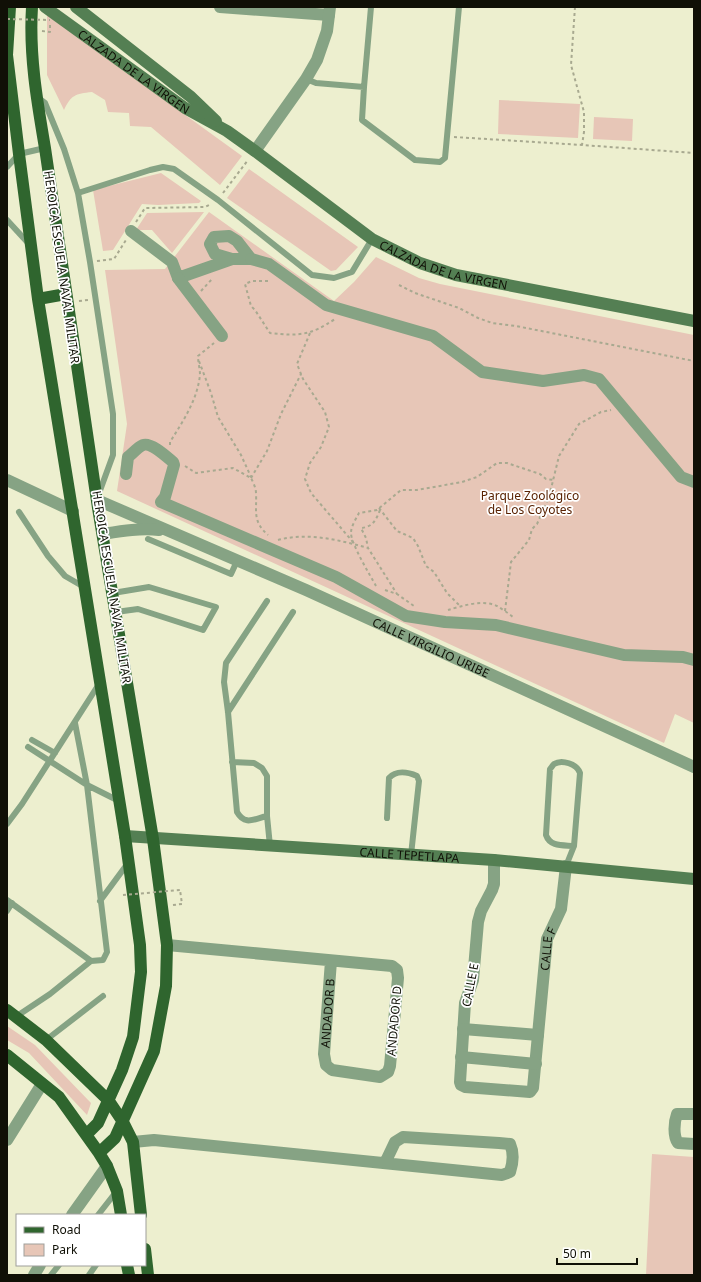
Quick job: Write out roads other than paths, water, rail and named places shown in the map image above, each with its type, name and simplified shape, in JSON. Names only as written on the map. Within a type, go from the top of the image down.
[{"type":"main road","points":[[10,7],[7,55],[38,299],[74,511],[120,802],[137,916],[141,972],[133,1037],[122,1070],[98,1123],[86,1135]]},
{"type":"main road","name":"HEROICA ESCUELA NAVAL MILITAR","points":[[32,7],[30,24],[31,49],[36,96],[97,500],[153,839],[167,946],[166,986],[154,1051],[115,1138],[99,1153]]},
{"type":"main road","name":"CALZADA DE LA VIRGEN","points":[[45,7],[185,108],[227,131],[255,150],[372,239],[420,263],[456,275],[694,321]]},
{"type":"main road","name":"CALZADA DE LA VIRGEN","points":[[76,7],[191,97],[227,131]]},
{"type":"main road","points":[[38,299],[66,294]]},
{"type":"main road","name":"CALLE TEPETLAPA","points":[[125,836],[494,860],[694,879]]},
{"type":"main road","points":[[12,1013],[46,1040],[108,1101],[123,1122],[133,1142],[141,1214]]},
{"type":"main road","points":[[7,1055],[59,1097],[107,1166],[117,1191],[121,1214]]},
{"type":"main road","points":[[146,1258],[148,1275]]},
{"type":"street","points":[[220,7],[330,11],[323,46],[317,60],[306,79],[255,150]]},
{"type":"street","points":[[131,231],[172,262],[178,278],[222,336]]},
{"type":"street","points":[[251,260],[237,241],[228,236],[214,237],[210,244],[215,254],[232,259],[251,260],[269,264],[326,306],[433,336],[482,372],[543,381],[584,375],[599,379],[681,477],[694,482]]},
{"type":"street","points":[[178,278],[232,259]]},
{"type":"street","points":[[126,474],[128,457],[143,445],[147,444],[153,446],[173,462],[174,465],[165,497],[161,502],[336,577],[406,616],[445,622],[496,625],[624,655],[683,657],[694,660]]},
{"type":"street","points":[[7,480],[74,511]]},
{"type":"street","name":"CALLE VIRGILIO URIBE","points":[[97,500],[306,590],[694,767]]},
{"type":"street","name":"CALLE VIRGILIO URIBE","points":[[103,534],[135,529],[166,530]]},
{"type":"street","name":"CALLE E","points":[[465,1087],[461,1086],[460,1082],[462,1029],[465,1003],[473,980],[478,922],[481,911],[494,884],[494,860]]},
{"type":"street","name":"CALLE F","points":[[465,1087],[530,1092],[533,1088],[547,939],[561,909],[566,866]]},
{"type":"street","points":[[167,946],[331,961]]},
{"type":"street","name":"ANDADOR D","points":[[331,961],[392,966],[397,970],[398,978],[388,1072]]},
{"type":"street","name":"ANDADOR B","points":[[331,961],[324,1054],[326,1065],[332,1070],[380,1077],[388,1072]]},
{"type":"street","points":[[462,1029],[538,1035]]},
{"type":"street","points":[[461,1057],[536,1064]]},
{"type":"street","points":[[7,1140],[42,1084]]},
{"type":"street","points":[[694,1114],[677,1114],[675,1119],[676,1139],[678,1143],[694,1144]]},
{"type":"street","points":[[133,1142],[154,1140],[502,1175],[510,1172],[513,1150],[510,1144],[403,1137],[395,1142],[385,1163]]},
{"type":"street","points":[[73,1214],[107,1166]]},
{"type":"street","points":[[34,1275],[39,1266]]},
{"type":"lane","points":[[371,7],[362,120],[415,160],[440,162],[445,158],[460,7]]},
{"type":"lane","points":[[306,79],[316,83],[364,87]]},
{"type":"lane","points":[[36,96],[45,103],[56,125],[78,193],[113,414],[113,455],[97,500]]},
{"type":"lane","points":[[7,167],[19,154],[45,148]]},
{"type":"lane","points":[[78,193],[150,170],[163,167],[174,169],[218,200],[312,275],[334,278],[352,272],[372,239]]},
{"type":"lane","points":[[7,220],[31,246]]},
{"type":"lane","points":[[19,512],[48,556],[65,576],[86,588]]},
{"type":"lane","points":[[148,539],[231,574],[237,561]]},
{"type":"lane","points":[[113,593],[149,588],[216,607],[203,630],[138,609],[116,612]]},
{"type":"lane","points":[[267,601],[226,663],[224,682],[237,812],[240,819],[247,821],[267,816]]},
{"type":"lane","points":[[228,712],[292,612]]},
{"type":"lane","points":[[7,824],[22,804],[100,681]]},
{"type":"lane","points":[[7,911],[9,902],[91,960],[103,960],[107,952],[87,785],[75,722]]},
{"type":"lane","points":[[32,740],[55,753]]},
{"type":"lane","points":[[28,747],[87,785],[120,802]]},
{"type":"lane","points":[[232,762],[254,763],[262,768],[267,776],[267,816],[270,846]]},
{"type":"lane","points":[[566,866],[574,846],[580,773],[574,764],[559,762],[553,764],[550,769],[546,834],[548,840],[552,844],[574,846]]},
{"type":"lane","points":[[387,818],[389,778],[392,774],[397,773],[409,773],[417,776],[419,781],[411,855]]},
{"type":"lane","points":[[100,901],[128,863]]},
{"type":"lane","points":[[12,1013],[50,994],[91,960]]},
{"type":"lane","points":[[46,1040],[104,996]]},
{"type":"lane","points":[[99,1214],[117,1191]]},
{"type":"lane","points":[[51,1275],[58,1266]]},
{"type":"lane","points":[[88,1275],[95,1266]]},
{"type":"park label","name":"Parque Zoológico de Los Coyotes","points":[[530,502]]}]
